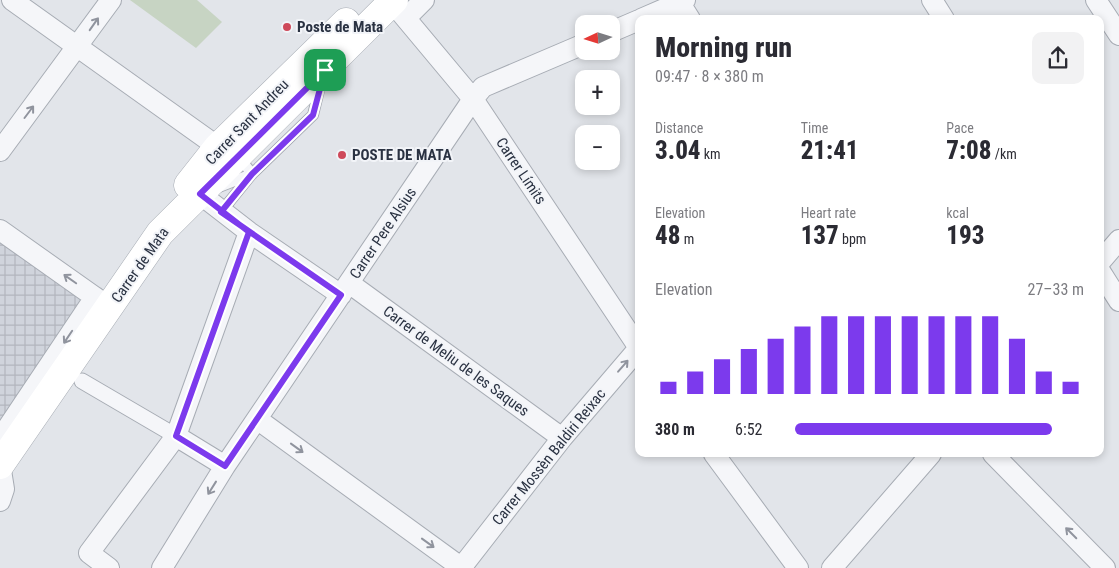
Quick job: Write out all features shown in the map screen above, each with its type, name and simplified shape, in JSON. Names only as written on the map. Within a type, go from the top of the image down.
[{"type":"main road","name":"Carrer de Mata","points":[[0,465],[103,302],[160,233],[348,47],[389,3]]},
{"type":"main road","name":"Carrer Sant Andreu","points":[[160,233],[185,188],[236,159],[283,84],[389,3]]},
{"type":"street","points":[[12,0],[236,159]]},
{"type":"street","points":[[0,151],[111,0]]},
{"type":"street","points":[[389,3],[424,0]]},
{"type":"street","points":[[1096,0],[1119,36]]},
{"type":"street","name":"Carrer Límits","points":[[389,3],[473,99],[635,342]]},
{"type":"street","points":[[652,15],[683,5]]},
{"type":"street","points":[[620,28],[635,21]]},
{"type":"street","name":"Carrer Pere Alsius","points":[[162,568],[225,466],[473,99],[483,87],[575,48]]},
{"type":"street","name":"Carrer de Meliu de les Saques","points":[[200,194],[249,232],[345,289],[562,438]]},
{"type":"street","points":[[0,230],[103,302]]},
{"type":"street","points":[[109,568],[89,553],[176,436],[249,232]]},
{"type":"street","points":[[1104,257],[1119,240]]},
{"type":"street","points":[[1104,277],[1119,301]]},
{"type":"street","name":"Carrer de Mata","points":[[0,438],[103,302]]},
{"type":"street","name":"Carrer Mossèn Baldiri Reixac","points":[[462,568],[562,438],[635,353]]},
{"type":"street","points":[[82,381],[225,466]]},
{"type":"street","points":[[257,419],[462,568]]},
{"type":"street","points":[[721,457],[798,568]]},
{"type":"street","points":[[832,568],[929,457]]},
{"type":"street","points":[[995,457],[1105,568]]},
{"type":"street","name":"Carrer de Mata","points":[[0,465],[4,489],[0,502]]},
{"type":"lane","points":[[221,212],[236,159]]},
{"type":"shaded area","points":[[0,230],[110,307],[0,465]]},
{"type":"green space","points":[[130,0],[197,0],[222,22],[196,48]]},
{"type":"place","name":"Poste de Mata","points":[[287,27]]},
{"type":"place","name":"POSTE DE MATA","points":[[342,155]]},
{"type":"route","points":[[325,70],[200,194],[221,212],[249,232],[176,436],[225,466],[341,295],[221,212],[252,174],[313,115],[325,70]]}]
